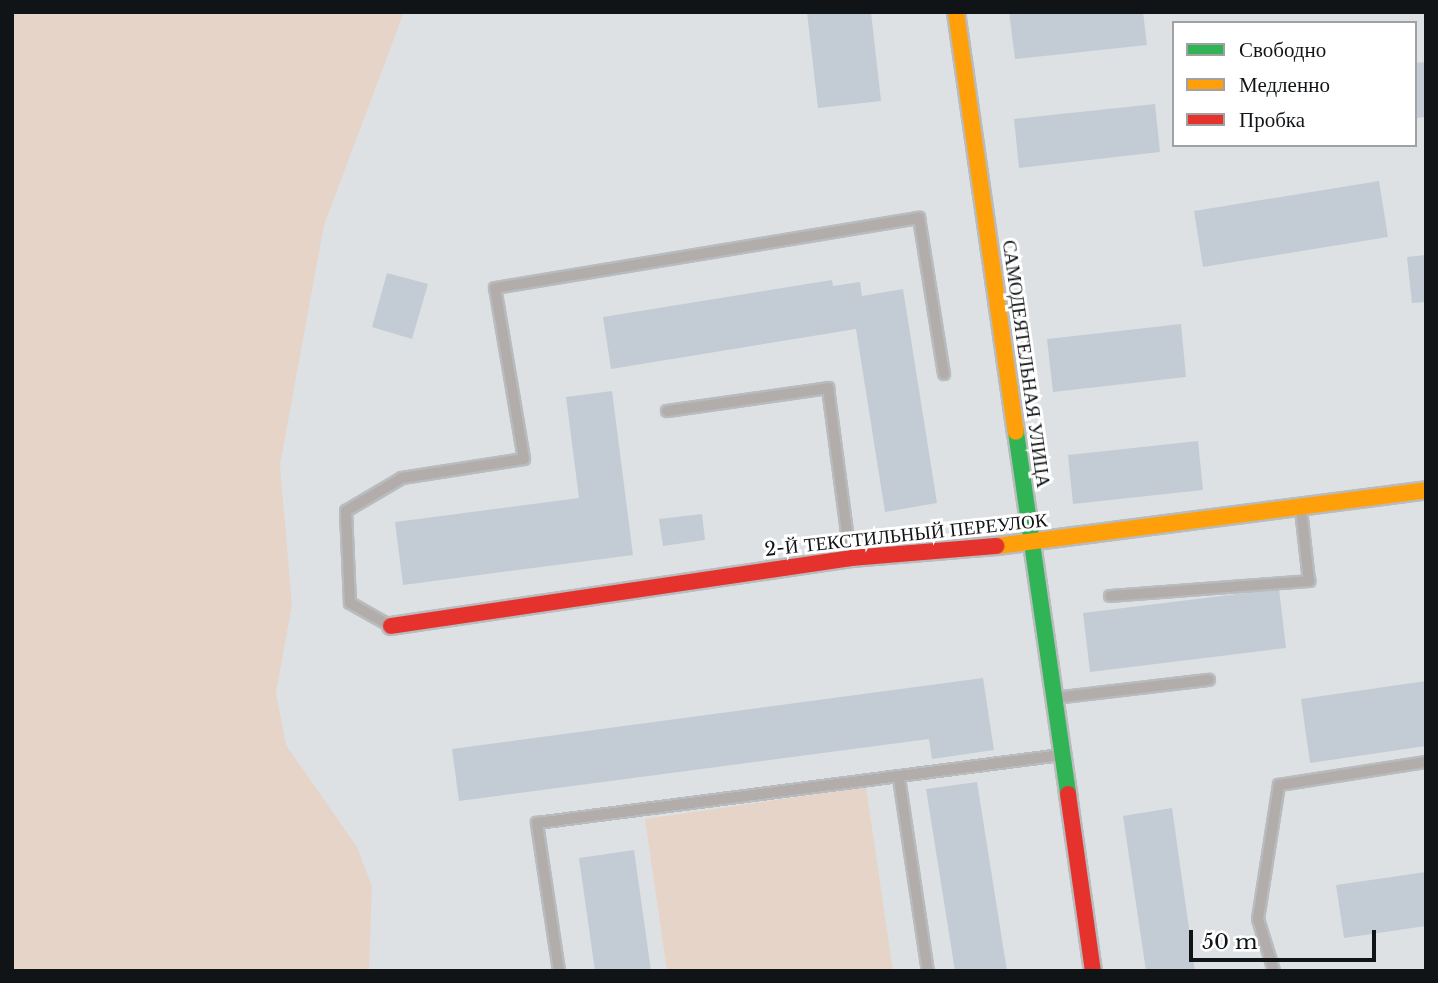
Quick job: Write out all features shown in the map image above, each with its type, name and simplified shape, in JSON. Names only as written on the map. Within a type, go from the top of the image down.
[{"type":"street","name":"САМОДЕЯТЕЛЬНАЯ УЛИЦА","points":[[956,12],[1093,971]]},
{"type":"street","name":"2-Й ТЕКСТИЛЬНЫЙ ПЕРЕУЛОК","points":[[391,626],[850,558],[1030,544],[1426,490]]},
{"type":"lane","points":[[391,626],[350,603],[346,511],[402,478],[524,459],[495,288],[919,218],[944,374]]},
{"type":"lane","points":[[667,411],[828,388],[850,558]]},
{"type":"lane","points":[[1110,596],[1309,581],[1300,508]]},
{"type":"lane","points":[[1053,698],[1209,680]]},
{"type":"lane","points":[[559,971],[537,824],[1061,755]]},
{"type":"lane","points":[[1274,971],[1258,919],[1279,785],[1426,762]]},
{"type":"lane","points":[[899,778],[928,971]]},
{"type":"shaded area","points":[[12,12],[404,12],[324,225],[280,465],[292,605],[276,693],[286,745],[357,847],[372,887],[369,971],[12,971]]},
{"type":"shaded area","points":[[866,787],[893,971],[667,971],[645,819]]},
{"type":"building","points":[[807,12],[871,12],[881,101],[818,108]]},
{"type":"building","points":[[1009,12],[1143,12],[1147,45],[1015,59]]},
{"type":"building","points":[[1426,62],[1426,117],[1417,118],[1417,63]]},
{"type":"building","points":[[1155,104],[1160,152],[1019,168],[1014,119]]},
{"type":"building","points":[[1379,181],[1388,237],[1203,267],[1194,211]]},
{"type":"building","points":[[1426,255],[1426,302],[1412,303],[1407,257]]},
{"type":"building","points":[[387,273],[428,284],[412,339],[372,327]]},
{"type":"building","points":[[832,280],[833,286],[860,282],[862,296],[903,289],[937,503],[885,512],[856,329],[611,369],[603,317]]},
{"type":"building","points":[[1181,324],[1186,377],[1053,392],[1047,339]]},
{"type":"building","points":[[612,391],[633,555],[403,585],[395,522],[579,498],[566,397]]},
{"type":"building","points":[[1198,441],[1203,490],[1073,504],[1068,455]]},
{"type":"building","points":[[702,514],[705,540],[663,546],[659,519]]},
{"type":"building","points":[[1279,589],[1286,648],[1090,672],[1083,613]]},
{"type":"building","points":[[983,678],[994,750],[932,759],[929,739],[459,801],[452,749]]},
{"type":"building","points":[[1426,681],[1426,746],[1310,763],[1301,699]]},
{"type":"building","points":[[977,782],[1007,971],[955,971],[926,789]]},
{"type":"building","points":[[1172,808],[1195,971],[1146,971],[1123,816]]},
{"type":"building","points":[[634,850],[651,971],[595,971],[579,858]]},
{"type":"building","points":[[1426,872],[1426,926],[1344,938],[1336,885]]},
{"type":"traffic: fast","points":[[1016,432],[1068,794]]},
{"type":"traffic: slow","points":[[956,12],[1016,432]]},
{"type":"traffic: slow","points":[[997,546],[1426,490]]},
{"type":"traffic: jam","points":[[391,626],[850,558],[997,546]]},
{"type":"traffic: jam","points":[[1068,794],[1093,971]]}]
